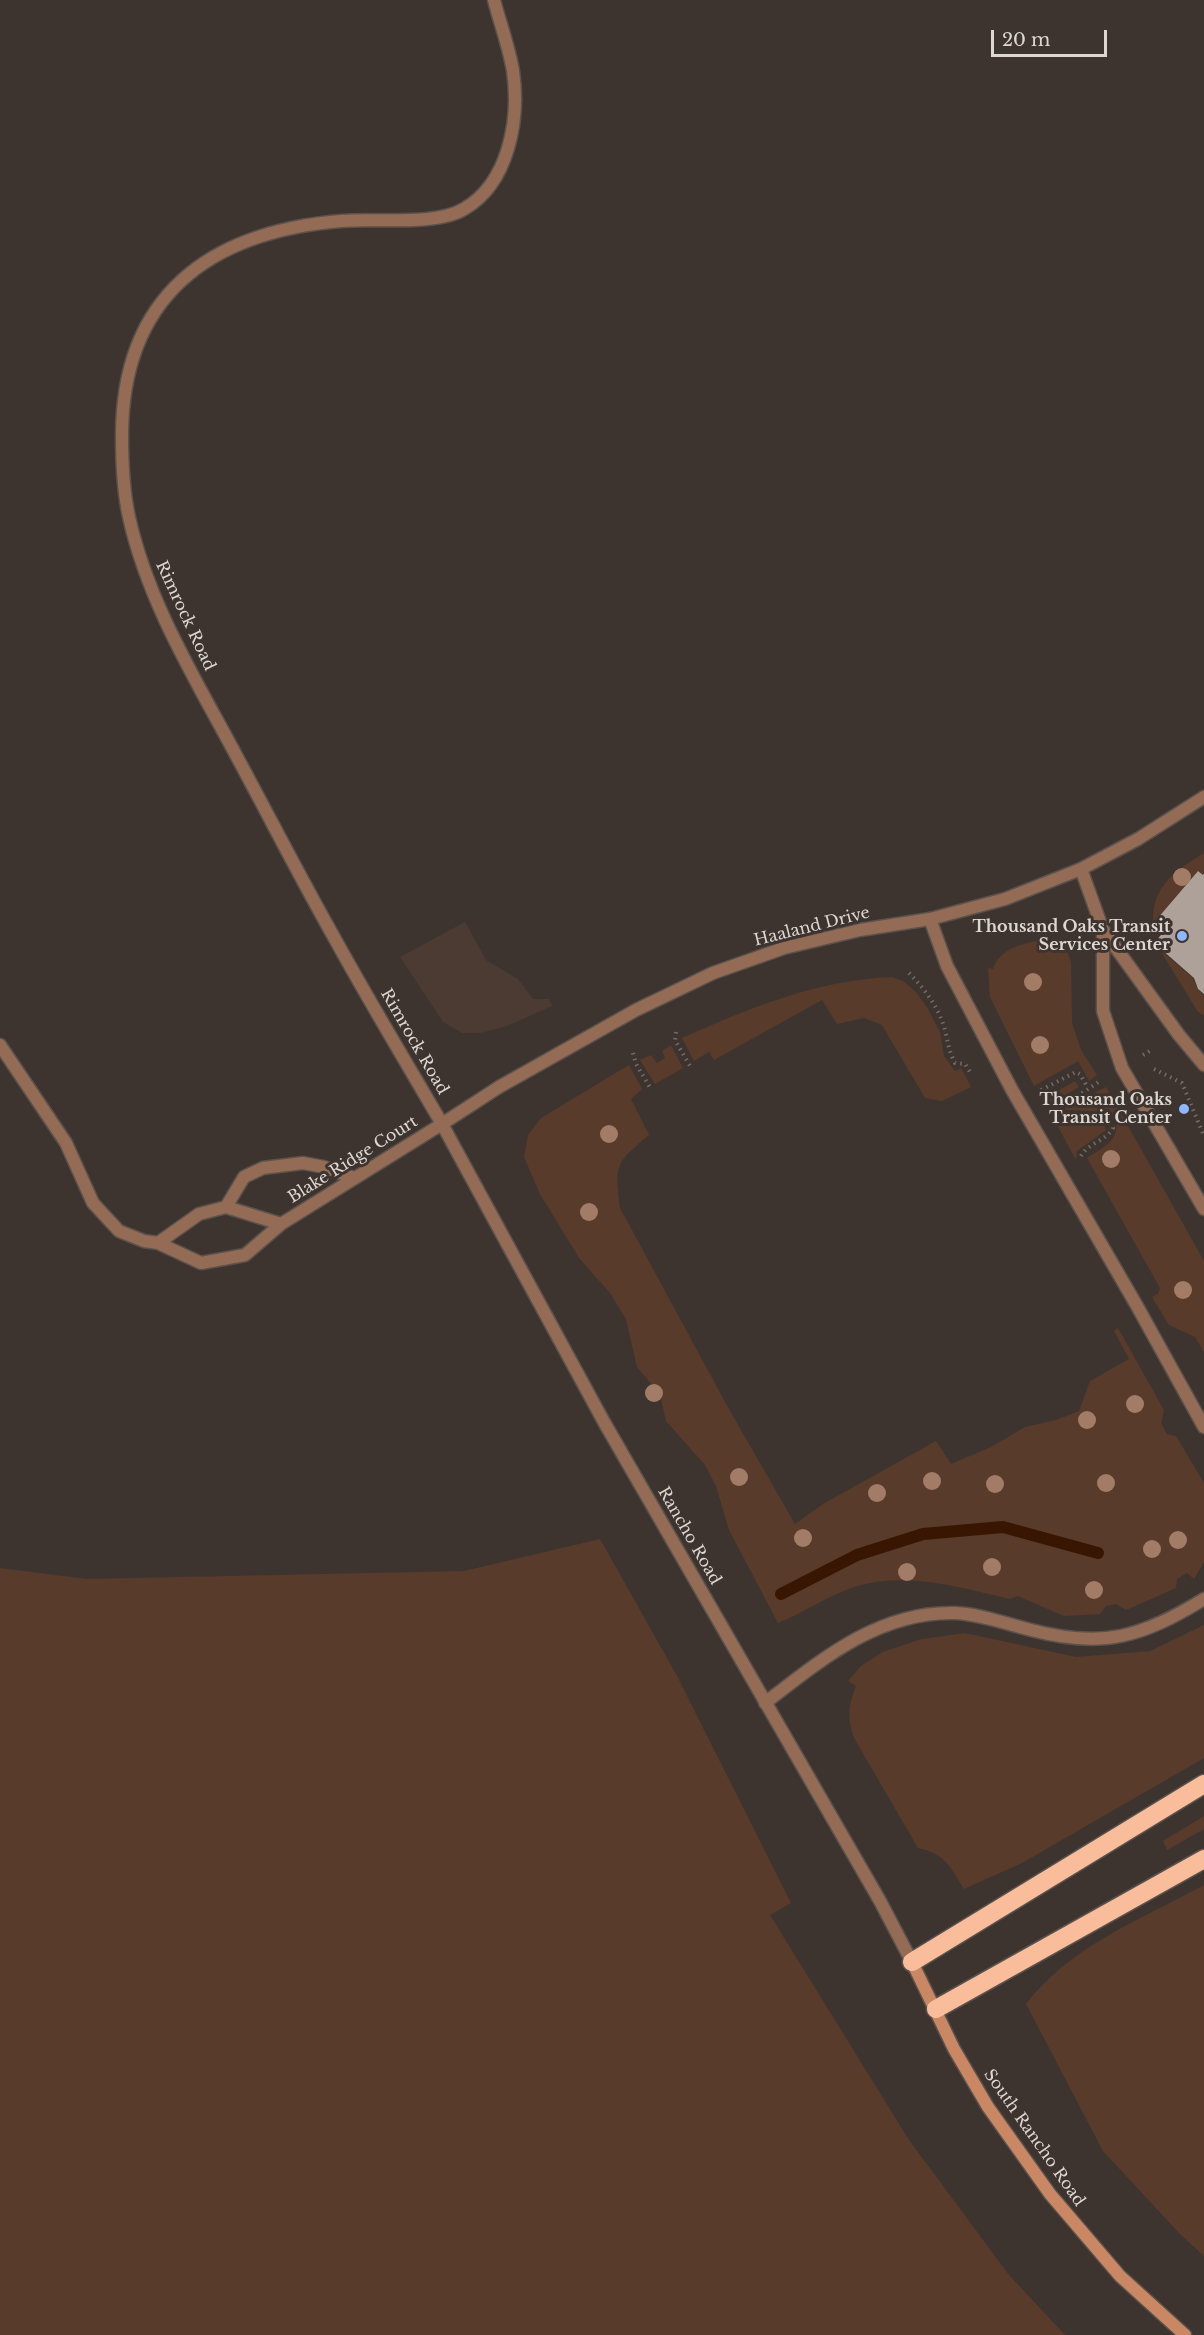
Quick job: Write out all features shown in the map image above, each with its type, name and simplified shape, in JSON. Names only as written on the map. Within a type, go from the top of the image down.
[{"type":"highway","points":[[912,1962],[1204,1784]]},
{"type":"highway","points":[[936,2009],[1204,1859]]},
{"type":"main road","name":"South Rancho Road","points":[[912,1962],[954,2049],[988,2107],[1050,2194],[1120,2276],[1185,2335]]},
{"type":"street","name":"Rimrock Road","points":[[442,1124],[334,938],[180,650],[147,579],[129,516],[122,466],[122,406],[133,354],[151,315],[176,285],[209,260],[248,240],[297,226],[345,220],[437,218],[463,211],[485,193],[502,165],[514,124],[513,72],[494,0]]},
{"type":"street","name":"Haaland Drive","points":[[442,1124],[499,1087],[636,1010],[713,973],[784,948],[860,930],[930,919],[1005,899],[1080,869],[1138,839],[1204,797]]},
{"type":"street","points":[[1080,869],[1103,930],[1179,1035],[1204,1065]]},
{"type":"street","points":[[930,919],[946,966],[1012,1090],[1204,1427]]},
{"type":"street","points":[[1103,930],[1103,1011],[1122,1068],[1204,1209]]},
{"type":"street","name":"Blake Ridge Court","points":[[0,1045],[66,1143],[93,1203],[119,1231],[144,1241],[158,1243],[201,1263],[245,1255],[281,1224],[442,1124]]},
{"type":"street","name":"Rancho Road","points":[[442,1124],[604,1422],[880,1901],[912,1962]]},
{"type":"street","points":[[158,1243],[199,1214],[226,1207],[244,1177],[263,1168],[303,1163],[324,1167],[354,1178]]},
{"type":"street","name":"Blake Ridge Court","points":[[226,1207],[281,1224]]},
{"type":"street","points":[[765,1703],[822,1660],[857,1637],[885,1624],[955,1613],[1084,1641],[1115,1638],[1143,1630],[1173,1618],[1204,1599]]},
{"type":"path","points":[[676,1032],[675,1040],[690,1066]]},
{"type":"path","points":[[633,1053],[636,1064],[651,1089]]},
{"type":"path","points":[[1146,1053],[1152,1068],[1182,1083],[1204,1136]]},
{"type":"path","points":[[1038,1092],[1076,1072],[1080,1074],[1088,1088]]},
{"type":"path","points":[[1082,1160],[1084,1151],[1110,1133],[1113,1128],[1107,1119],[1060,1112],[1060,1107],[1101,1081]]},
{"type":"shaded area","points":[[1204,853],[1204,872],[1202,874],[1198,871],[1156,920],[1165,929],[1155,936],[1153,911],[1156,898],[1173,875]]},
{"type":"shaded area","points":[[465,922],[486,960],[518,979],[533,999],[549,999],[552,1006],[507,1026],[481,1033],[462,1033],[443,1022],[400,957]]},
{"type":"shaded area","points":[[1037,941],[1050,944],[1058,951],[1065,946],[1071,962],[1072,1023],[1081,1050],[1097,1075],[1089,1081],[1078,1061],[1034,1086],[990,997],[988,968],[993,969],[1000,957],[1011,949]]},
{"type":"shaded area","points":[[1160,950],[1193,978],[1198,990],[1204,995],[1204,1015],[1198,1012]]},
{"type":"shaded area","points":[[892,977],[903,981],[916,992],[940,1032],[944,1056],[955,1071],[961,1068],[971,1087],[942,1101],[925,1098],[882,1025],[864,1018],[837,1024],[822,1000],[714,1060],[709,1052],[694,1061],[682,1038],[784,997],[864,979]]},
{"type":"shaded area","points":[[671,1045],[683,1068],[655,1084],[640,1060],[651,1055],[657,1063],[665,1058],[662,1051]]},
{"type":"shaded area","points":[[629,1065],[642,1089],[631,1099],[649,1135],[629,1152],[620,1165],[618,1182],[620,1208],[730,1411],[795,1524],[823,1504],[936,1441],[951,1464],[991,1447],[1025,1427],[1056,1420],[1079,1411],[1090,1381],[1129,1359],[1114,1331],[1118,1328],[1164,1410],[1161,1423],[1167,1434],[1176,1436],[1204,1483],[1204,1562],[1194,1579],[1187,1573],[1177,1579],[1176,1588],[1126,1610],[1116,1604],[1106,1606],[1100,1614],[1064,1616],[1018,1596],[1010,1599],[932,1582],[893,1580],[874,1582],[844,1591],[778,1623],[729,1530],[716,1486],[705,1465],[666,1421],[660,1394],[637,1367],[626,1319],[610,1293],[579,1258],[540,1194],[524,1157],[528,1135],[541,1118]]},
{"type":"shaded area","points":[[1075,1081],[1079,1087],[1053,1103],[1056,1120],[1072,1123],[1100,1123],[1104,1124],[1106,1130],[1077,1151],[1076,1160],[1043,1099]]},
{"type":"shaded area","points":[[1106,1087],[1204,1261],[1204,1352],[1195,1337],[1169,1325],[1152,1297],[1158,1294],[1160,1288],[1087,1158],[1111,1140],[1116,1130],[1115,1121],[1102,1113],[1065,1110]]},
{"type":"shaded area","points":[[600,1539],[676,1674],[791,1903],[770,1915],[909,2140],[1009,2275],[1065,2335],[0,2335],[0,1568],[87,1579],[464,1571]]},
{"type":"shaded area","points":[[1204,1625],[1204,1758],[1022,1863],[964,1889],[946,1862],[935,1854],[918,1848],[854,1738],[849,1712],[856,1686],[848,1681],[861,1666],[883,1652],[922,1639],[965,1633],[1076,1657],[1150,1651]]},
{"type":"shaded area","points":[[1204,1816],[1204,1829],[1167,1850],[1163,1841]]},
{"type":"shaded area","points":[[1204,1885],[1204,2256],[1180,2234],[1103,2151],[1026,2004],[1044,1984],[1085,1950],[1132,1922]]},
{"type":"building","name":"Thousand Oaks Transit Services Center","points":[[1198,871],[1203,875],[1204,873],[1204,994],[1198,989],[1194,978],[1154,943],[1167,928],[1157,919]]},
{"type":"waterway","points":[[781,1594],[857,1555],[923,1534],[1003,1527],[1098,1553]]},
{"type":"place","name":"Thousand Oaks Transit Services Center","points":[[1182,936]]},
{"type":"place","name":"Thousand Oaks Transit Center","points":[[1184,1109]]}]
